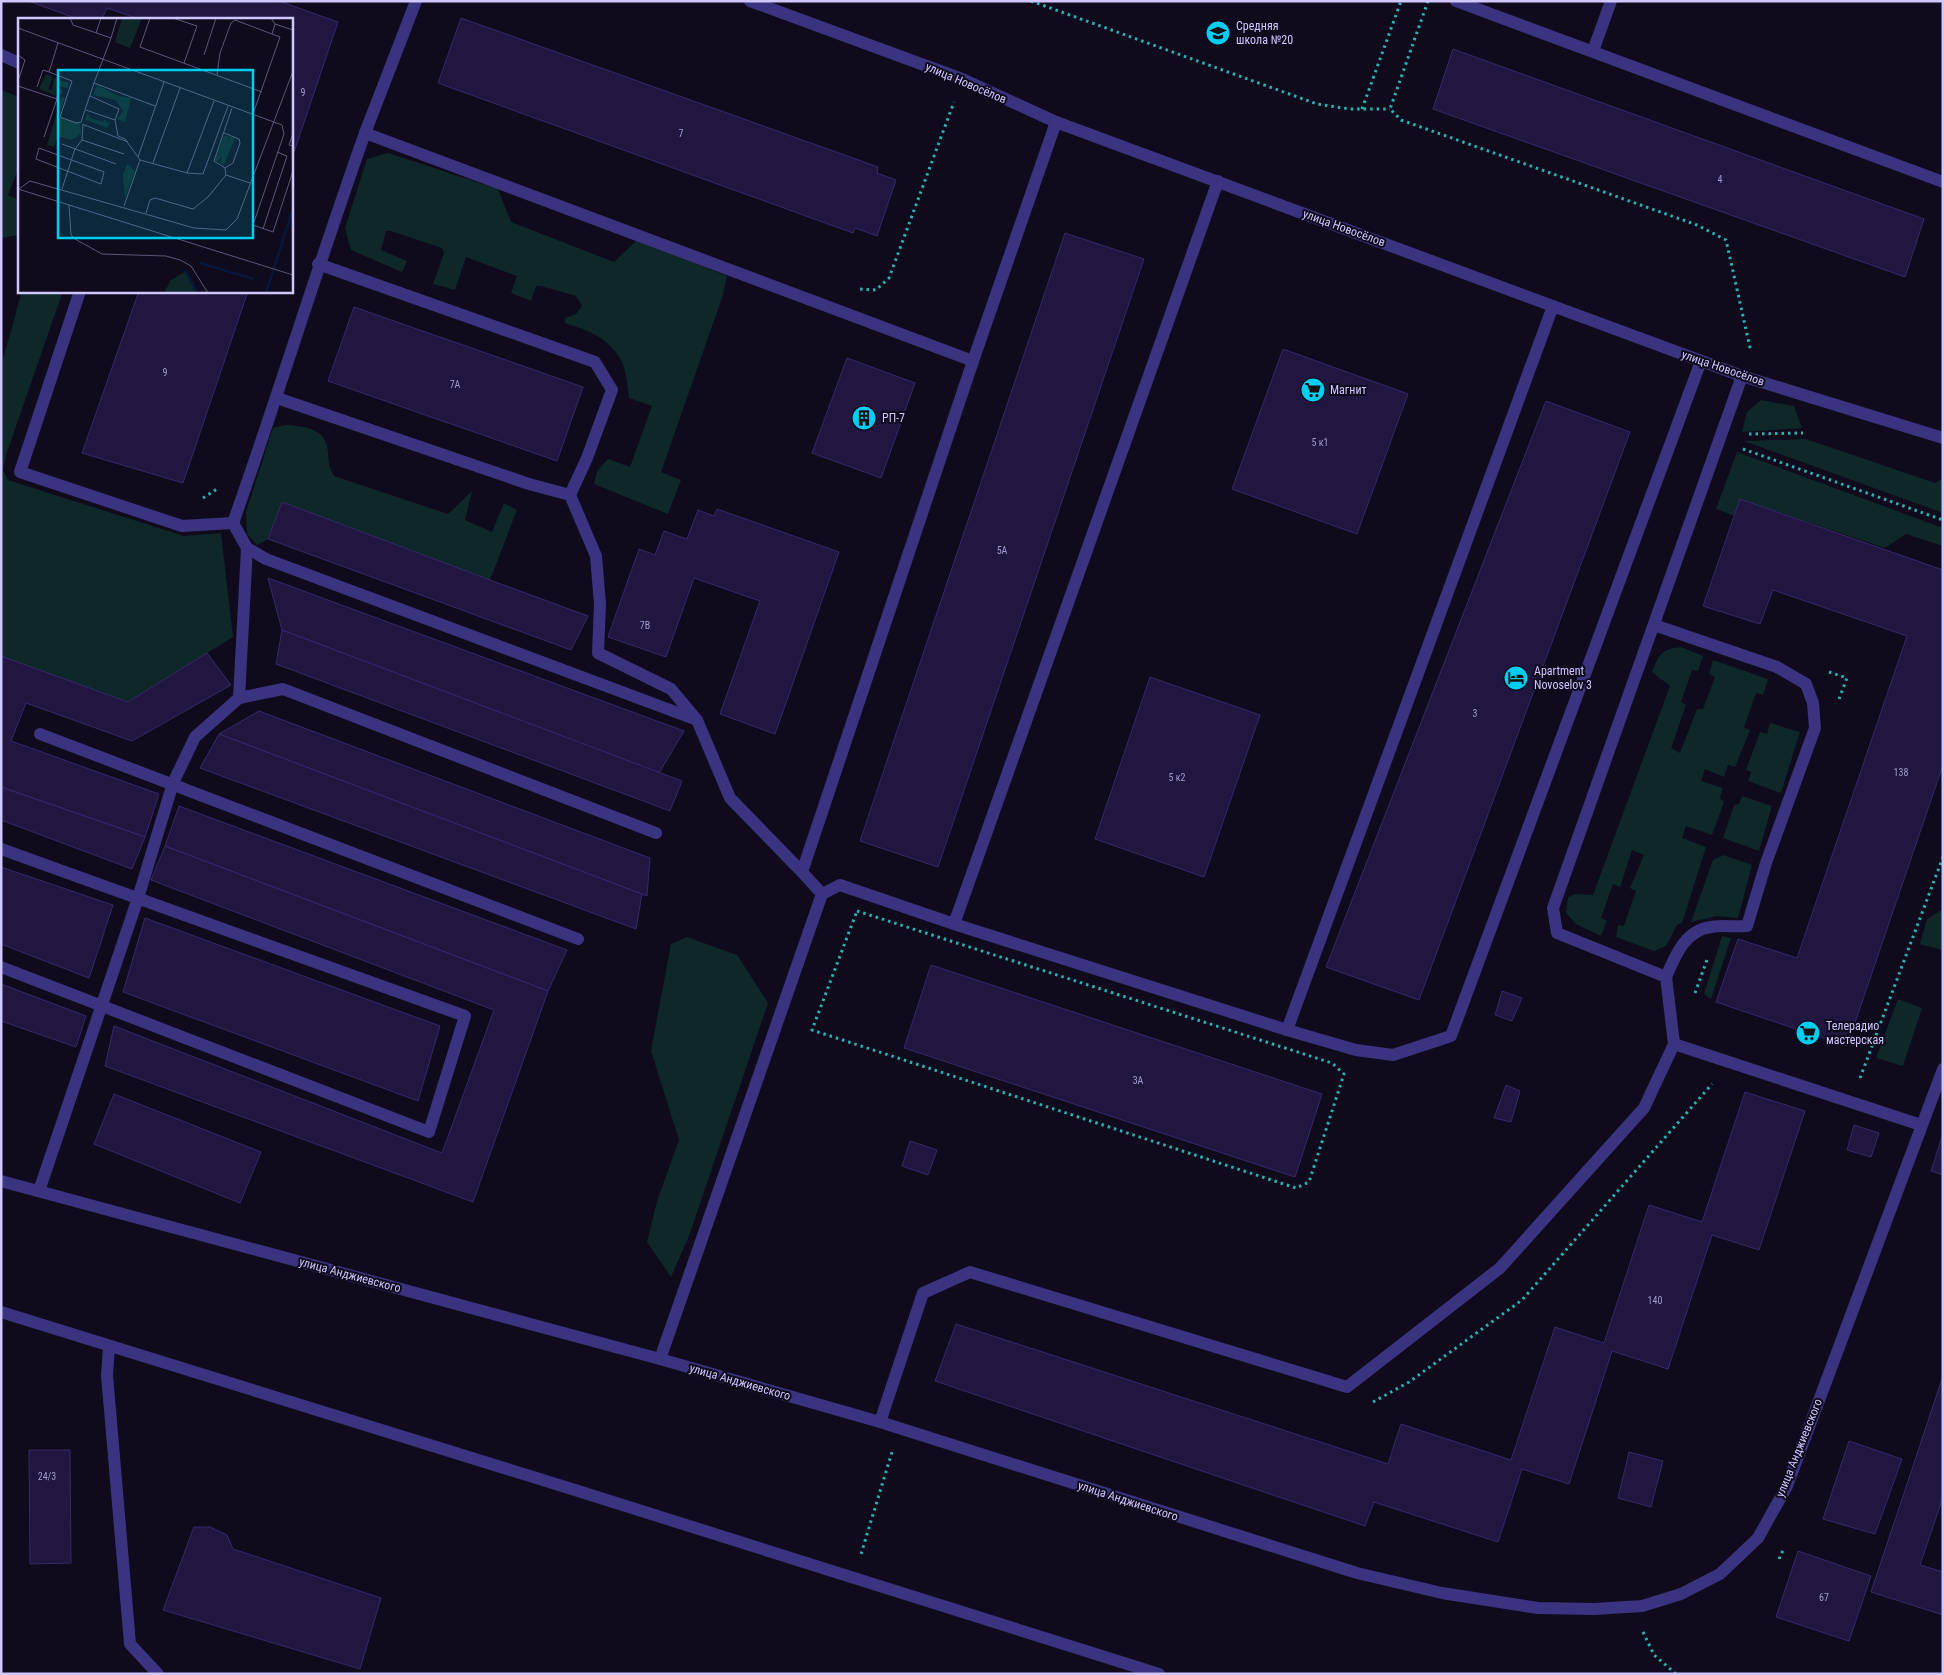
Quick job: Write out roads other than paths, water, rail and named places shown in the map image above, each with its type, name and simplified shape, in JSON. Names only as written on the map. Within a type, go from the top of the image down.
[{"type":"street","points":[[416,1],[365,132],[318,264],[277,398],[233,523],[247,548],[266,560],[697,720]]},
{"type":"street","name":"улица Новосёлов","points":[[750,1],[962,80],[1056,122],[1701,361],[1746,377],[1943,438]]},
{"type":"street","points":[[1456,1],[1943,182]]},
{"type":"street","points":[[1593,51],[1611,1]]},
{"type":"street","points":[[1,55],[18,63]]},
{"type":"street","points":[[802,872],[973,361],[1056,122]]},
{"type":"street","points":[[365,132],[973,361]]},
{"type":"street","points":[[954,924],[1218,181]]},
{"type":"street","points":[[318,264],[595,362],[612,390],[587,458],[570,495],[596,556],[600,604],[598,653],[671,689],[697,720],[730,798],[822,894]]},
{"type":"street","points":[[80,292],[20,472],[182,526],[233,523]]},
{"type":"street","points":[[1287,1030],[1553,306]]},
{"type":"street","points":[[660,1359],[822,894],[840,885],[954,924],[1287,1030],[1356,1050],[1393,1055],[1452,1036],[1701,361]]},
{"type":"street","points":[[1666,977],[1557,933],[1553,908],[1654,625],[1746,377]]},
{"type":"street","points":[[277,398],[530,484],[570,495]]},
{"type":"street","points":[[238,698],[247,548]]},
{"type":"street","points":[[880,1422],[923,1293],[970,1272],[1347,1387],[1500,1268],[1644,1108],[1674,1044],[1666,977],[1685,940],[1710,927],[1747,926],[1766,863],[1815,728],[1814,703],[1806,684],[1777,667],[1654,625]]},
{"type":"street","points":[[39,1191],[100,1005],[138,898],[173,783],[195,737],[238,698],[283,689],[656,833]]},
{"type":"street","points":[[40,734],[173,783],[578,939]]},
{"type":"street","points":[[1,849],[464,1016],[428,1132],[1,967]]},
{"type":"street","points":[[1674,1044],[1921,1125]]},
{"type":"street","name":"улица Анджиевского","points":[[1,1181],[660,1359],[880,1422],[1357,1573],[1442,1593],[1538,1608],[1594,1609],[1642,1606],[1681,1594],[1720,1574],[1758,1538],[1787,1486],[1943,1069]]},
{"type":"street","points":[[1,1312],[1159,1674]]},
{"type":"street","points":[[109,1346],[107,1375],[130,1644],[158,1674]]},
{"type":"place","name":"Средняя школа №20","points":[[1218,33]]},
{"type":"place","name":"Магнит","points":[[1313,390]]},
{"type":"place","name":"РП-7","points":[[864,418]]},
{"type":"place","name":"Apartment Novoselov 3","points":[[1516,678]]},
{"type":"place","name":"Телерадио мастерская","points":[[1808,1033]]}]
